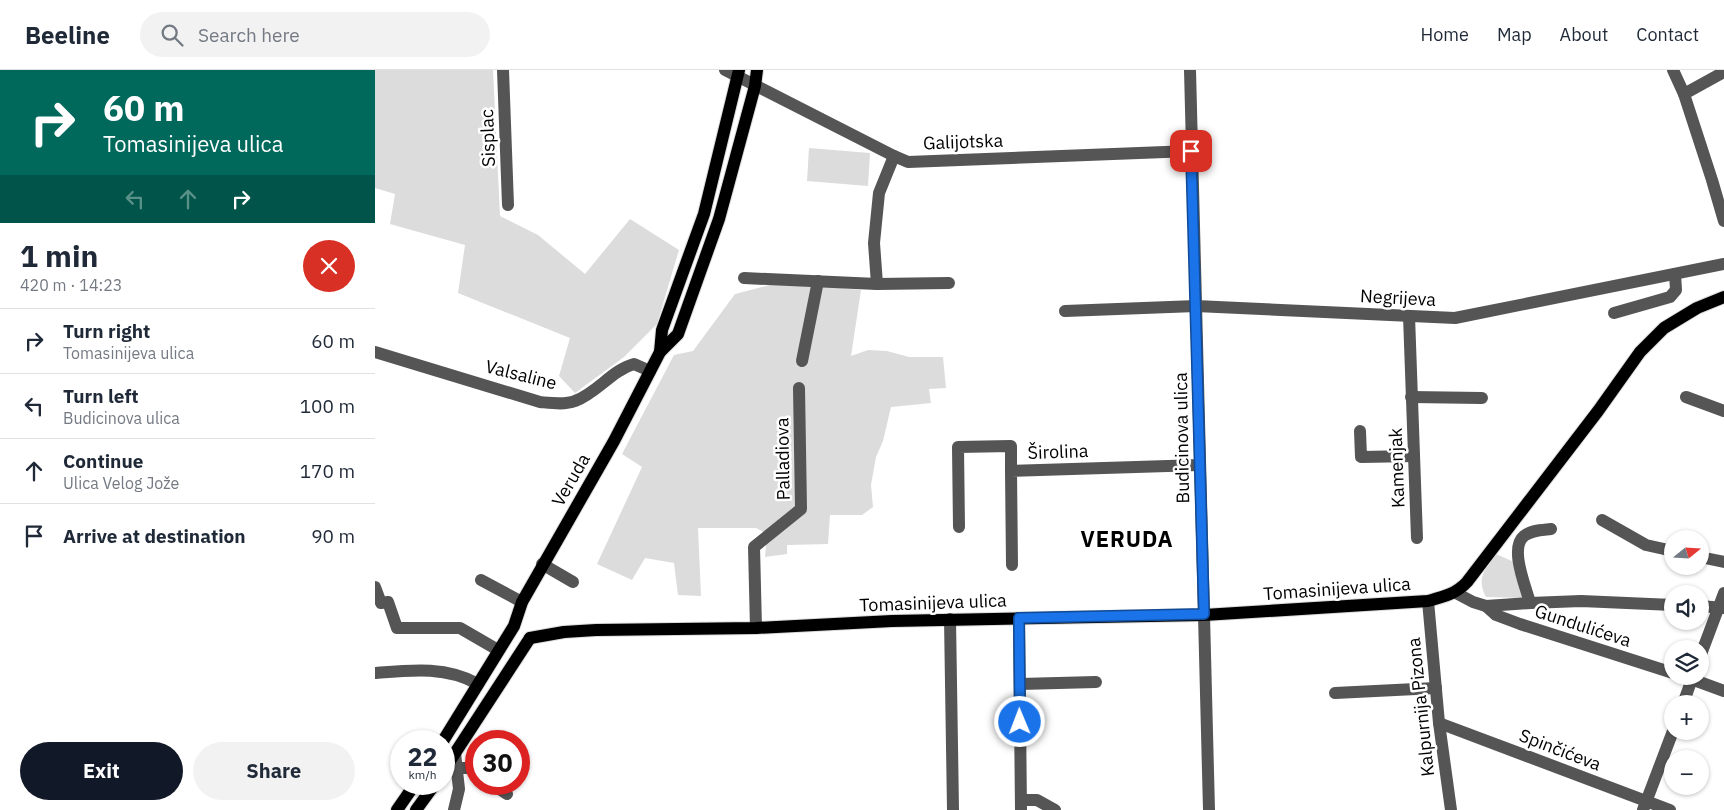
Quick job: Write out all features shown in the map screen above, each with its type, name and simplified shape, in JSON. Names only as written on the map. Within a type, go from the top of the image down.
[{"type":"main road","name":"Veruda","points":[[450,730],[514,626],[522,602],[614,440],[660,352],[678,334],[719,219],[755,86],[757,70]]},
{"type":"main road","name":"Veruda","points":[[660,352],[662,330],[704,214],[738,73]]},
{"type":"main road","name":"Tomasinijeva ulica","points":[[530,638],[565,632],[596,630],[756,628],[950,619],[1204,614],[1428,601],[1455,593],[1467,582],[1581,434],[1640,352],[1664,328],[1697,308],[1724,297]]},
{"type":"main road","points":[[455,753],[530,638],[514,626]]},
{"type":"main road","points":[[397,810],[407,795]]},
{"type":"main road","points":[[416,810],[427,795]]},
{"type":"street","name":"Sisplac","points":[[503,70],[508,205]]},
{"type":"street","points":[[725,70],[738,73],[755,86]]},
{"type":"street","name":"Budicinova ulica","points":[[1190,70],[1209,810]]},
{"type":"street","points":[[1673,70],[1684,94],[1724,222]]},
{"type":"street","points":[[1684,94],[1724,72]]},
{"type":"street","name":"Galijotska","points":[[755,86],[908,162],[1191,151]]},
{"type":"street","points":[[877,284],[873,243],[879,193],[893,156]]},
{"type":"street","name":"Negrijeva","points":[[1065,311],[1196,306],[1455,318],[1724,264]]},
{"type":"street","points":[[1614,313],[1670,297],[1676,290],[1675,274]]},
{"type":"street","points":[[744,278],[877,284],[949,283]]},
{"type":"street","points":[[802,361],[818,281]]},
{"type":"street","name":"Kamenjak","points":[[1409,316],[1417,538]]},
{"type":"street","name":"Valsaline","points":[[375,352],[540,402],[574,402],[625,366],[634,364],[650,371]]},
{"type":"street","name":"Palladiova","points":[[756,628],[754,547],[801,509],[799,388]]},
{"type":"street","points":[[1411,397],[1482,398]]},
{"type":"street","points":[[1687,397],[1724,411]]},
{"type":"street","points":[[1360,431],[1361,457],[1413,456]]},
{"type":"street","points":[[959,527],[958,446],[1011,446],[1011,471]]},
{"type":"street","name":"Širolina","points":[[1012,565],[1011,471],[1200,465]]},
{"type":"street","points":[[1602,520],[1646,545],[1664,549]]},
{"type":"street","points":[[1530,603],[1519,565],[1519,543],[1524,536],[1535,531],[1551,529]]},
{"type":"street","points":[[1709,558],[1724,562]]},
{"type":"street","points":[[543,564],[573,582]]},
{"type":"street","points":[[481,580],[522,602]]},
{"type":"street","points":[[375,587],[381,602],[388,602],[397,628],[460,628],[498,650]]},
{"type":"street","points":[[1455,593],[1486,606],[1581,601],[1664,605]]},
{"type":"street","points":[[1708,640],[1722,607],[1724,593]]},
{"type":"street","name":"Kalpurnija Pizona","points":[[1428,601],[1439,723],[1451,810]]},
{"type":"street","name":"Gundulićeva","points":[[1486,606],[1497,615],[1520,624],[1664,670]]},
{"type":"street","points":[[1709,606],[1722,607]]},
{"type":"street","points":[[1019,618],[1021,805],[1037,800],[1055,810]]},
{"type":"street","points":[[950,619],[953,810]]},
{"type":"street","points":[[376,673],[417,670],[458,674],[478,684]]},
{"type":"street","points":[[1019,684],[1096,682]]},
{"type":"street","points":[[1709,685],[1724,691]]},
{"type":"street","points":[[1335,693],[1436,688]]},
{"type":"street","name":"Spinčićeva","points":[[1439,723],[1644,806],[1670,810]]},
{"type":"street","points":[[1644,806],[1669,740]]},
{"type":"street","points":[[455,753],[459,788],[455,810]]},
{"type":"street","points":[[458,768],[465,768]]},
{"type":"shaded area","points":[[375,70],[493,70],[500,216],[538,235],[585,274],[630,219],[679,250],[657,324],[624,357],[575,393],[559,376],[570,338],[458,293],[465,245],[390,224],[395,194],[375,188]]},
{"type":"shaded area","points":[[809,148],[870,153],[868,186],[807,181]]},
{"type":"shaded area","points":[[781,282],[861,290],[851,356],[868,350],[887,351],[909,357],[943,357],[946,388],[929,389],[931,403],[891,407],[883,441],[876,457],[871,485],[873,507],[862,515],[830,515],[828,544],[787,545],[787,554],[765,557],[767,534],[756,528],[698,528],[701,596],[678,595],[674,563],[645,558],[632,580],[597,564],[642,467],[622,454],[674,355],[693,351],[735,294]]},
{"type":"shaded area","points":[[1496,554],[1514,562],[1525,598],[1486,597],[1482,584],[1483,574]]},
{"type":"district","name":"VERUDA","points":[[1127,539]]},
{"type":"route","points":[[1020,722],[1019,618],[1204,614],[1191,151]]}]
